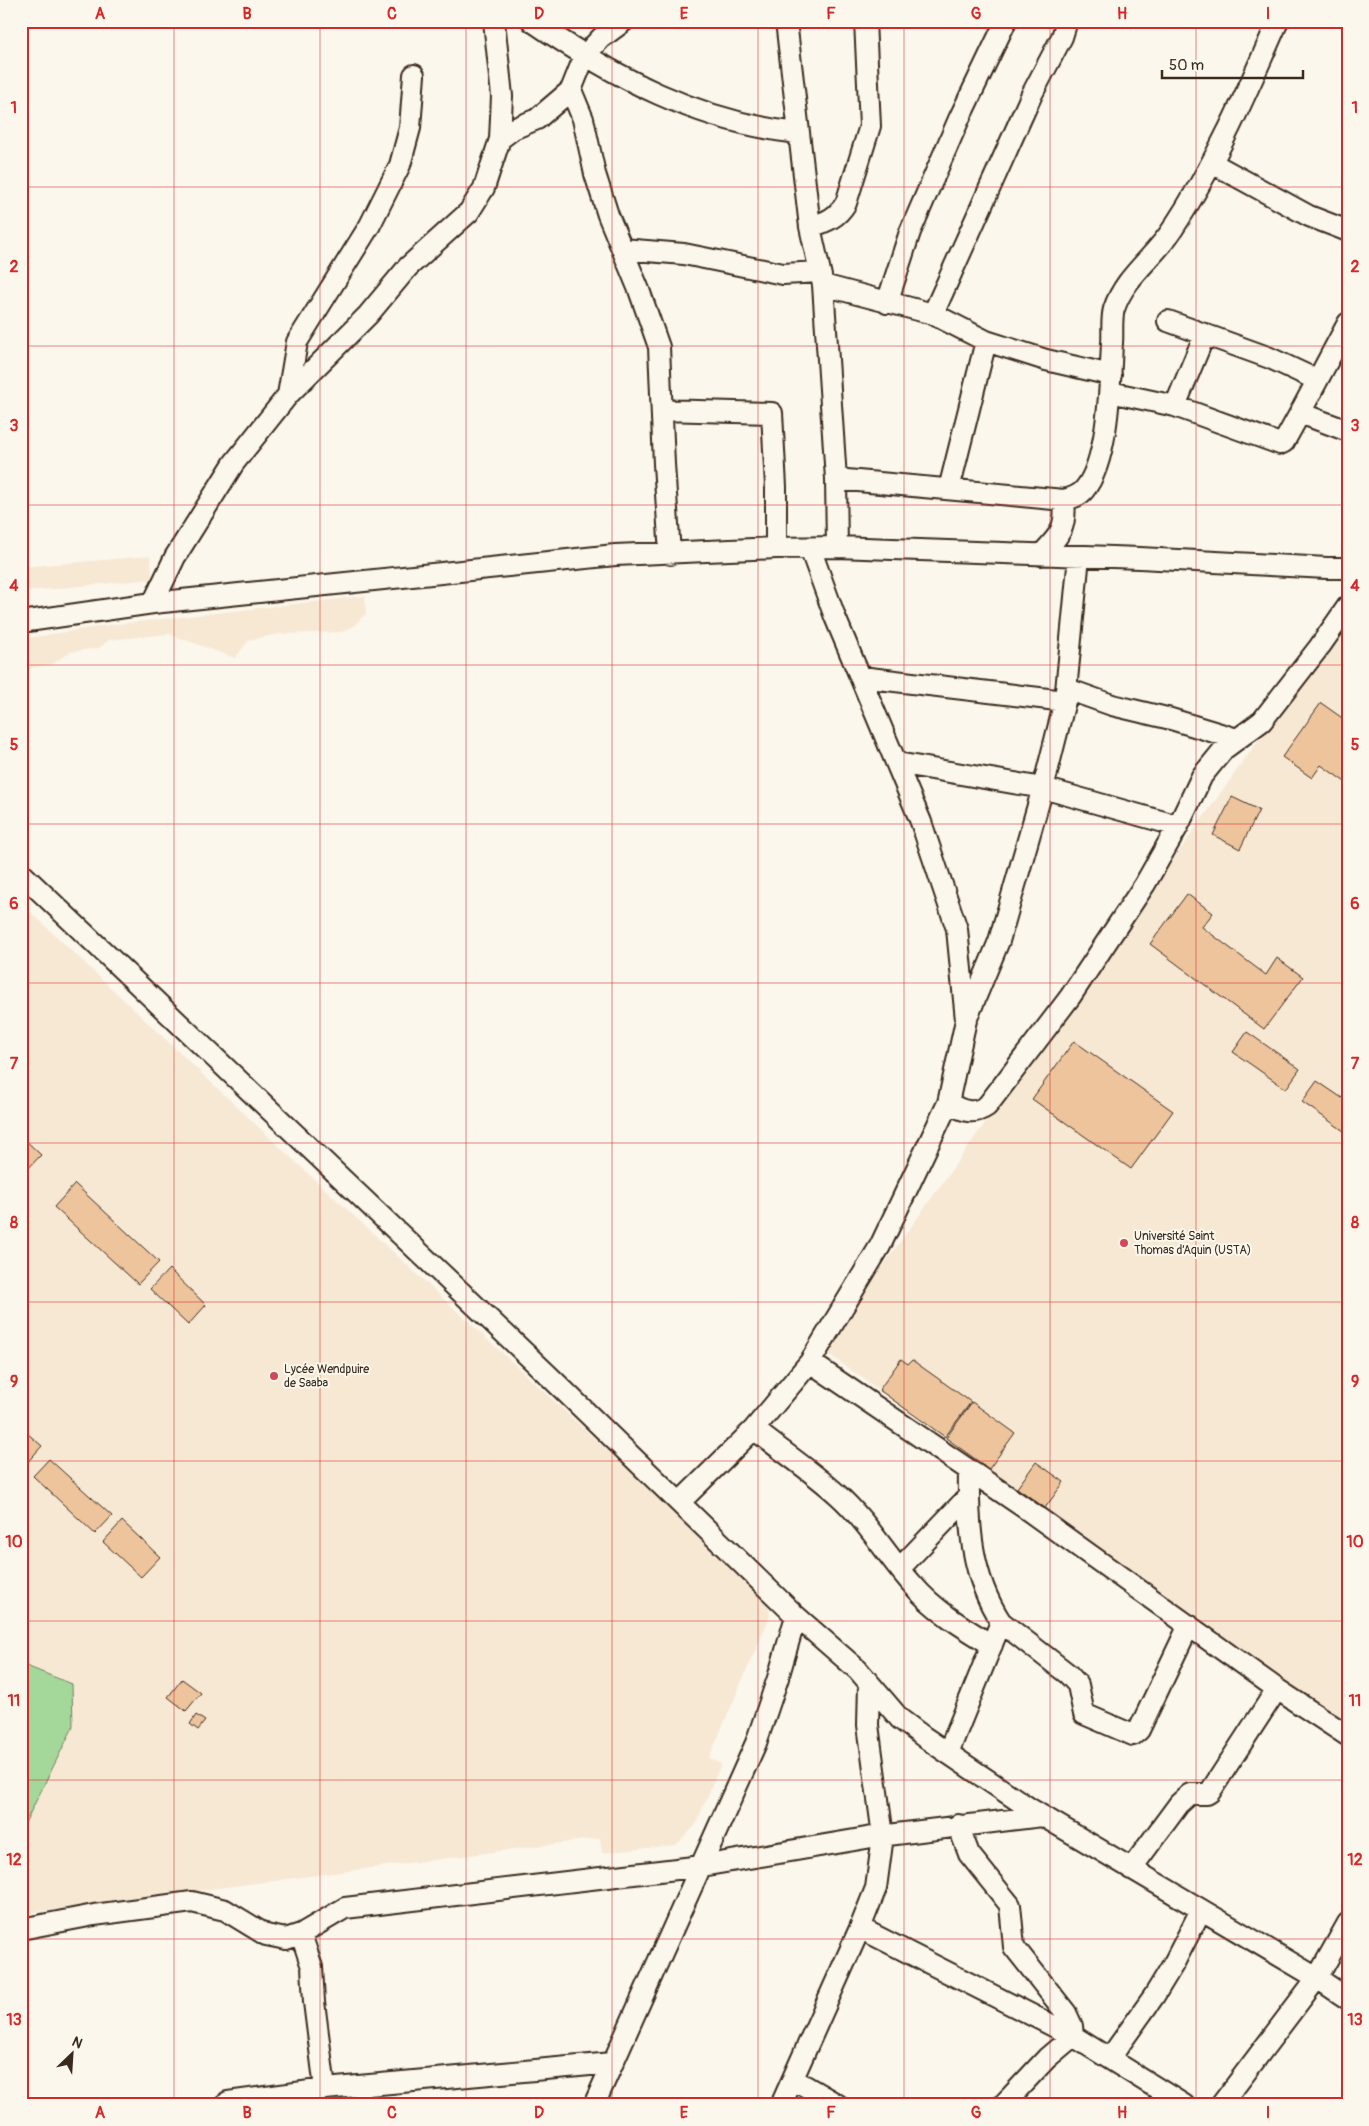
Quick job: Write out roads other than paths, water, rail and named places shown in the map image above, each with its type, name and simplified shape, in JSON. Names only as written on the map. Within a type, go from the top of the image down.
[{"type":"street","points":[[153,602],[175,557],[229,471],[288,395],[368,315],[408,267],[469,212],[484,188],[500,139],[502,96],[494,21]]},
{"type":"street","points":[[532,21],[585,55],[639,85],[698,112],[769,130],[798,132]]},
{"type":"street","points":[[500,139],[513,129],[537,119],[571,90],[585,55],[601,38],[624,21]]},
{"type":"street","points":[[786,21],[810,227],[822,278],[836,479],[837,547]]},
{"type":"street","points":[[810,227],[831,220],[840,214],[846,203],[870,126],[865,21]]},
{"type":"street","points":[[887,303],[910,232],[959,118],[1006,21]]},
{"type":"street","points":[[933,314],[1032,94],[1062,37],[1067,21]]},
{"type":"street","points":[[836,479],[1064,500],[1077,496],[1084,490],[1092,477],[1104,441],[1110,384],[1114,310],[1134,274],[1171,232],[1212,163],[1278,21]]},
{"type":"street","points":[[288,395],[297,342],[370,225],[400,165],[410,128],[414,75]]},
{"type":"street","points":[[571,90],[583,119],[595,174],[660,347],[670,554]]},
{"type":"street","points":[[1212,163],[1309,216],[1348,231]]},
{"type":"street","points":[[622,249],[684,254],[783,274],[822,278],[887,303],[933,314],[986,341],[1046,360],[1280,444],[1284,442],[1348,323]]},
{"type":"street","points":[[1168,321],[1270,358],[1317,380]]},
{"type":"street","points":[[1175,406],[1205,334]]},
{"type":"street","points":[[949,489],[986,341]]},
{"type":"street","points":[[662,410],[772,413],[776,487],[776,548]]},
{"type":"street","points":[[1300,413],[1348,431]]},
{"type":"street","points":[[1041,555],[1057,538],[1063,528],[1066,518],[1064,500]]},
{"type":"street","points":[[21,622],[153,602],[615,555],[776,548],[837,547],[1078,556],[1309,568],[1348,568]]},
{"type":"street","points":[[810,548],[835,617],[921,822],[957,929],[966,1020]]},
{"type":"street","points":[[680,1502],[754,1429],[810,1362],[880,1246],[948,1103],[966,1020],[999,942],[1043,788],[1066,695],[1078,556]]},
{"type":"street","points":[[948,1103],[964,1111],[980,1110],[987,1106],[1070,996],[1109,940],[1145,884],[1178,826],[1202,776],[1224,750],[1262,721],[1320,646],[1348,606]]},
{"type":"street","points":[[860,677],[1066,695],[1171,719],[1237,739]]},
{"type":"street","points":[[897,763],[1043,788],[1178,826]]},
{"type":"street","points":[[21,873],[680,1502],[796,1616],[858,1670],[900,1719],[1042,1816],[1317,1978],[1348,1999]]},
{"type":"street","points":[[810,1362],[969,1472],[1022,1506],[1277,1689],[1348,1736]]},
{"type":"street","points":[[754,1429],[838,1494],[870,1529],[913,1586],[968,1631],[992,1645]]},
{"type":"street","points":[[969,1472],[970,1532],[975,1562],[985,1592],[1001,1622],[1068,1674],[1078,1685],[1084,1714],[1133,1734],[1139,1730],[1189,1625]]},
{"type":"street","points":[[900,1568],[968,1497]]},
{"type":"street","points":[[594,2105],[756,1742],[778,1678],[796,1616]]},
{"type":"street","points":[[948,1753],[1001,1622]]},
{"type":"street","points":[[781,2105],[876,1888],[884,1836],[868,1725],[869,1683]]},
{"type":"street","points":[[1131,1869],[1179,1804],[1190,1794],[1207,1794],[1210,1792],[1277,1689]]},
{"type":"street","points":[[21,1929],[94,1915],[192,1902],[224,1910],[266,1935],[286,1939],[301,1934],[346,1908],[702,1866],[958,1825],[1042,1816]]},
{"type":"street","points":[[958,1825],[969,1854],[1010,1904],[1014,1947],[1066,2013],[1072,2026],[1073,2036]]},
{"type":"street","points":[[1110,2058],[1154,1996],[1174,1963],[1201,1910]]},
{"type":"street","points":[[1221,2105],[1317,1978],[1348,1923]]},
{"type":"street","points":[[860,1928],[1073,2036],[1184,2105]]},
{"type":"street","points":[[301,1934],[312,1967],[314,2002],[325,2090]]},
{"type":"street","points":[[1003,2105],[1047,2058],[1073,2036]]},
{"type":"street","points":[[228,2102],[325,2090],[612,2064]]},
{"type":"street","points":[[793,2079],[838,2105]]},
{"type":"place","name":"Université Saint Thomas d’Aquin (USTA)","points":[[1124,1243]]},
{"type":"place","name":"Lycée Wendpuire de Saaba","points":[[274,1376]]}]
